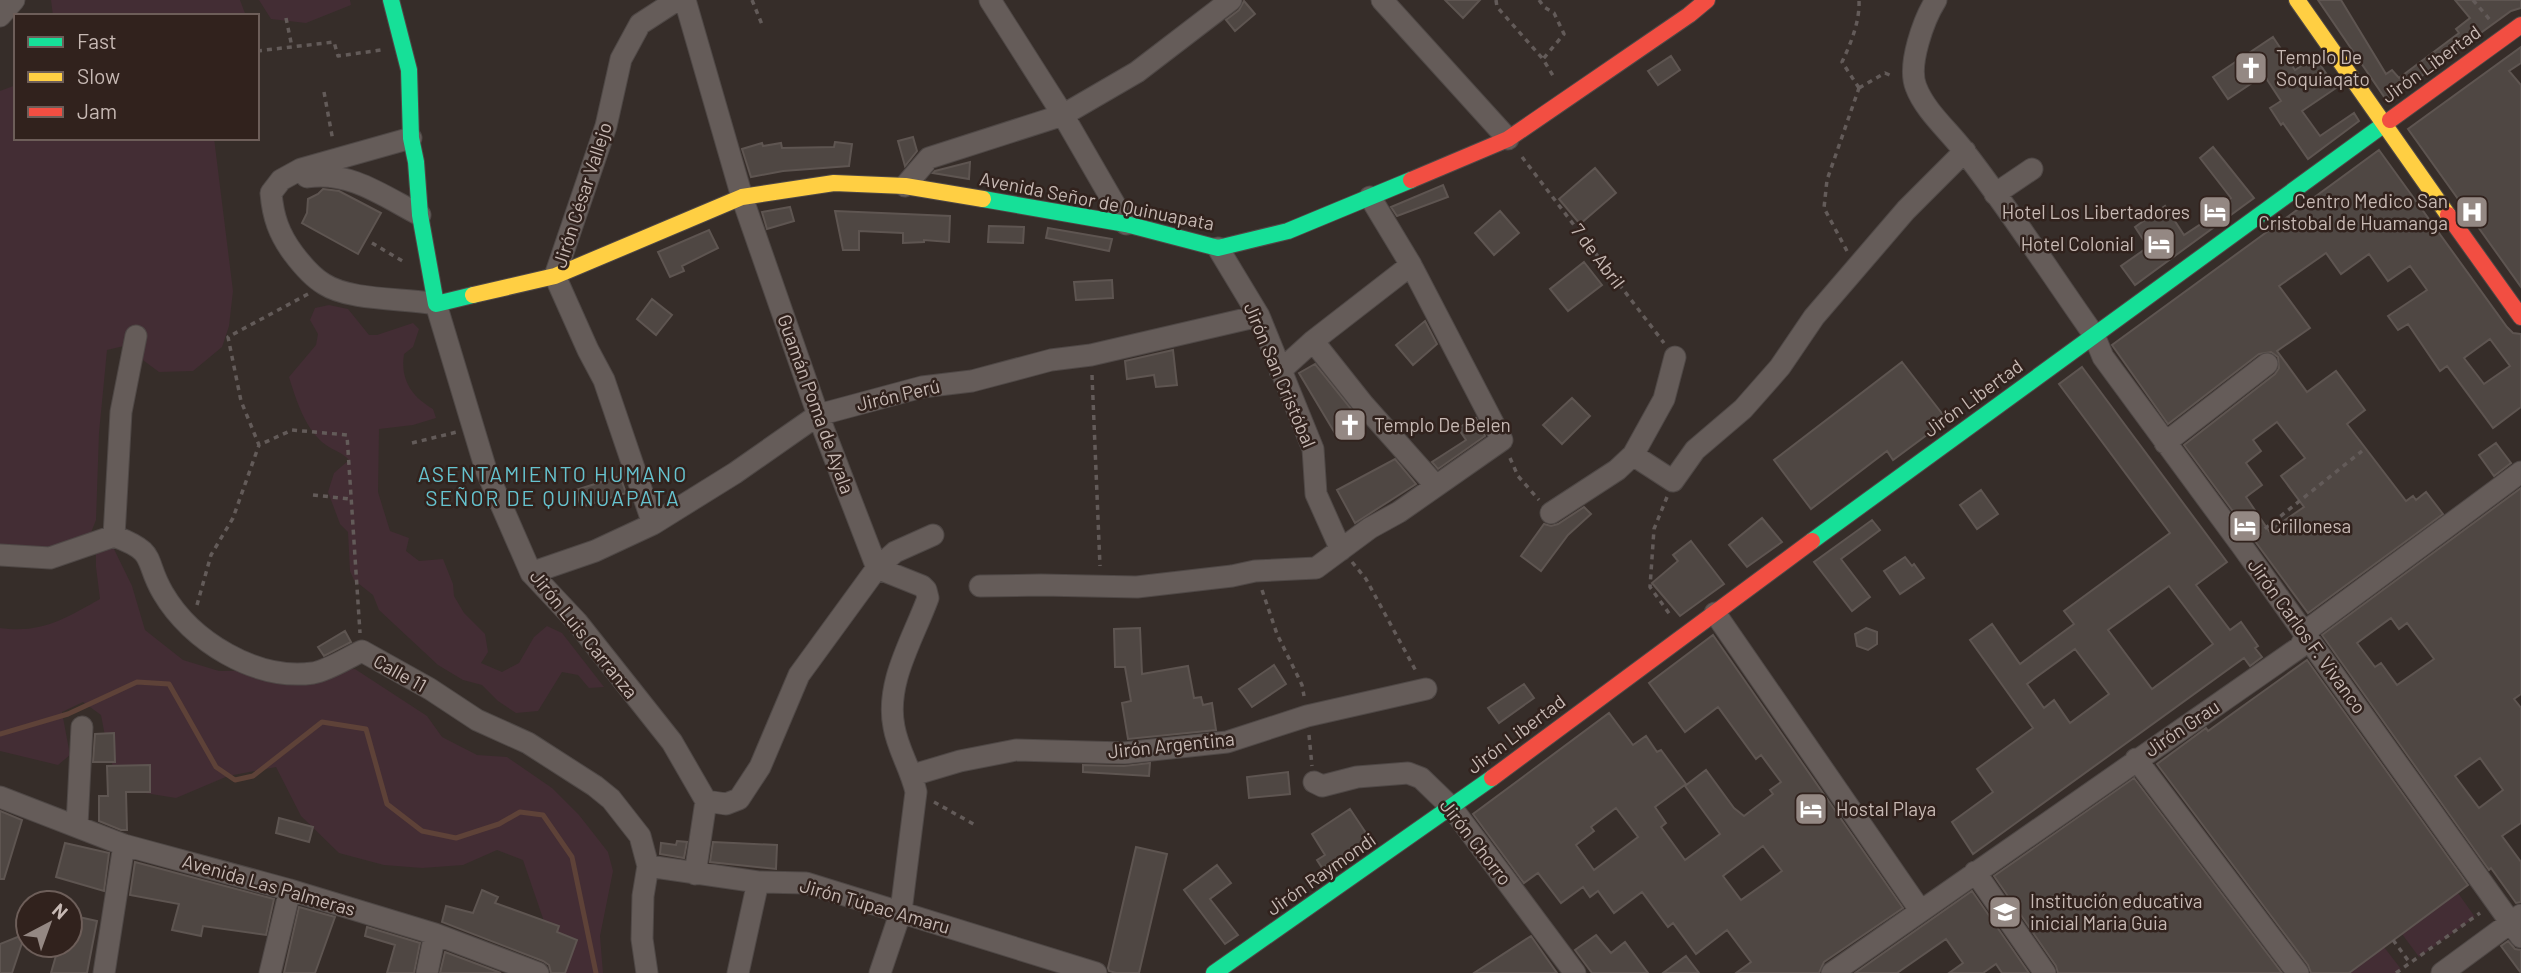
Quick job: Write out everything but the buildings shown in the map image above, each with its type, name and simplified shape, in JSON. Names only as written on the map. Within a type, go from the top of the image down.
[{"type":"street","points":[[0,16],[14,0]]},
{"type":"street","points":[[391,0],[408,70],[411,138],[416,162],[420,215],[436,304],[383,299],[325,285],[303,266],[286,244],[276,224],[271,193],[281,180],[301,169],[411,138]]},
{"type":"street","name":"Jirón César Vallejo","points":[[653,524],[604,380],[555,276],[606,126],[621,59],[640,24],[677,0]]},
{"type":"street","name":"Guamán Poma de Ayala","points":[[685,0],[742,197],[818,415],[877,568]]},
{"type":"street","points":[[990,0],[1063,115],[1126,225]]},
{"type":"street","points":[[905,186],[929,158],[1063,115],[1137,72],[1231,0]]},
{"type":"street","points":[[1382,0],[1508,139]]},
{"type":"street","name":"Avenida Señor de Quinuapata","points":[[436,304],[555,276],[742,197],[834,183],[905,186],[1126,225],[1218,247],[1288,231],[1508,139],[1707,0]]},
{"type":"street","points":[[1914,85],[1914,69],[1922,28],[1936,0]]},
{"type":"street","points":[[2297,0],[2521,317]]},
{"type":"street","name":"Jirón Libertad","points":[[1452,808],[1684,635],[2521,25]]},
{"type":"street","name":"Jirón Carlos F. Vivanco","points":[[1914,85],[1922,99],[1965,151],[2094,335],[2103,357],[2496,901],[2518,925]]},
{"type":"street","points":[[1633,455],[1673,481],[1695,450],[1743,409],[1780,367],[1814,317],[1906,210],[1965,151]]},
{"type":"street","points":[[1995,194],[2032,169]]},
{"type":"street","points":[[281,180],[334,176],[356,181],[420,215]]},
{"type":"street","points":[[980,586],[1100,587],[1168,584],[1255,571],[1317,568],[1502,440],[1411,265],[1370,197]]},
{"type":"street","name":"Jirón San Cristóbal","points":[[1218,247],[1259,316],[1313,449],[1316,494],[1341,550]]},
{"type":"street","points":[[1280,371],[1313,341],[1411,265]]},
{"type":"street","name":"Jirón Luis Carranza","points":[[436,304],[486,470],[531,573],[577,622],[672,742],[706,801]]},
{"type":"street","name":"Jirón Perú","points":[[531,573],[595,551],[653,524],[735,473],[818,415],[922,387],[972,381],[1051,360],[1091,355],[1259,316]]},
{"type":"street","points":[[0,555],[50,558],[114,536],[121,412],[136,336]]},
{"type":"street","points":[[1313,341],[1363,404],[1436,485]]},
{"type":"street","points":[[1551,513],[1617,470],[1633,455],[1664,399],[1675,357]]},
{"type":"street","points":[[2165,443],[2267,364]]},
{"type":"street","name":"Jirón Grau","points":[[1832,973],[2300,647],[2310,628],[2521,472]]},
{"type":"street","points":[[695,874],[706,801],[726,804],[739,799],[760,767],[799,675],[877,568],[895,552],[933,535]]},
{"type":"street","name":"Calle 11","points":[[114,536],[136,544],[147,554],[163,593],[192,631],[228,654],[259,667],[291,674],[316,673],[362,651],[430,689],[477,720],[528,743],[611,799],[640,836],[648,866],[643,896],[642,939],[647,973]]},
{"type":"street","points":[[877,568],[922,586],[928,598],[904,656],[891,701],[894,727],[903,759],[915,784],[901,911],[880,973]]},
{"type":"street","points":[[1715,613],[1920,910]]},
{"type":"street","name":"Jirón Argentina","points":[[915,784],[960,761],[1016,750],[1124,753],[1227,742],[1307,716],[1426,689]]},
{"type":"street","points":[[78,825],[82,727]]},
{"type":"street","points":[[2136,759],[2298,973]]},
{"type":"street","name":"Jirón Chorro","points":[[1314,782],[1322,786],[1357,777],[1415,774],[1452,808],[1576,973]]},
{"type":"street","name":"Avenida Las Palmeras","points":[[0,797],[124,845],[290,890],[435,934],[538,973]]},
{"type":"street","name":"Jirón Raymondi","points":[[1214,973],[1452,808]]},
{"type":"street","points":[[104,973],[124,845]]},
{"type":"street","name":"Jirón Túpac Amaru","points":[[648,866],[758,882],[806,883],[901,911],[1043,966],[1096,973]]},
{"type":"street","points":[[1975,872],[2045,973]]},
{"type":"street","points":[[738,973],[758,882]]},
{"type":"street","points":[[270,973],[290,890]]},
{"type":"street","points":[[2442,973],[2518,925]]},
{"type":"street","points":[[427,973],[435,934]]},
{"type":"path","points":[[752,0],[763,27]]},
{"type":"path","points":[[1496,0],[1497,7],[1543,60],[1567,99]]},
{"type":"path","points":[[1539,0],[1554,13],[1564,34],[1543,60]]},
{"type":"path","points":[[1858,88],[1842,62],[1850,45],[1859,0]]},
{"type":"path","points":[[286,18],[292,47]]},
{"type":"path","points":[[259,51],[334,42],[338,56],[404,47]]},
{"type":"path","points":[[1857,268],[1824,208],[1827,180],[1858,88],[1885,74],[1914,85]]},
{"type":"path","points":[[324,92],[336,160]]},
{"type":"path","name":"7 de Abril","points":[[1508,139],[1675,357]]},
{"type":"path","points":[[192,631],[211,555],[233,518],[259,445],[242,401],[228,337],[325,285]]},
{"type":"path","points":[[1091,355],[1100,587]]},
{"type":"path","points":[[412,443],[472,428]]},
{"type":"path","points":[[259,445],[292,430],[347,435],[362,651]]},
{"type":"path","points":[[1502,440],[1518,476],[1551,513]]},
{"type":"path","points":[[2242,546],[2362,451]]},
{"type":"path","points":[[1673,481],[1654,529],[1650,587],[1684,635]]},
{"type":"path","points":[[313,495],[350,499]]},
{"type":"path","points":[[1341,550],[1366,579],[1426,689]]},
{"type":"path","points":[[1255,571],[1277,634],[1302,685],[1314,782]]},
{"type":"path","points":[[915,784],[977,826]]},
{"type":"path","points":[[2396,973],[2496,901]]},
{"type":"path","points":[[2393,940],[2410,963]]},
{"type":"shaded area","points":[[51,0],[240,0],[245,14],[53,14]]},
{"type":"shaded area","points":[[259,0],[350,0],[351,5],[306,23],[271,19]]},
{"type":"shaded area","points":[[14,86],[14,140],[214,140],[233,291],[229,326],[222,347],[193,371],[159,372],[124,346],[107,350],[99,433],[96,520],[88,540],[52,552],[0,548],[0,91]]},
{"type":"shaded area","points":[[329,305],[348,309],[369,335],[377,335],[413,323],[419,329],[413,347],[404,354],[404,372],[409,387],[433,409],[436,418],[413,425],[379,429],[378,492],[390,531],[409,538],[406,551],[419,561],[443,559],[453,584],[454,596],[464,613],[485,634],[488,652],[481,663],[502,672],[519,663],[534,637],[547,626],[562,633],[604,687],[589,688],[578,675],[562,672],[538,711],[516,713],[498,701],[482,685],[463,680],[438,665],[379,610],[373,595],[354,580],[350,571],[348,532],[340,524],[328,492],[334,473],[349,460],[326,445],[313,432],[289,377],[316,345],[318,334],[310,320],[315,308]]},
{"type":"shaded area","points":[[96,540],[112,545],[132,586],[145,630],[183,660],[219,671],[355,669],[427,716],[442,737],[477,755],[507,757],[552,788],[579,815],[608,852],[613,871],[600,936],[603,973],[552,973],[548,933],[523,860],[497,850],[463,865],[422,868],[384,865],[339,853],[301,816],[276,767],[228,776],[176,798],[145,793],[118,781],[108,752],[101,715],[83,702],[62,712],[70,755],[58,765],[0,751],[0,628],[29,629],[53,623],[100,599]]},
{"type":"shaded area","points":[[2458,893],[2475,917],[2419,957],[2402,934]]},
{"type":"shaded area","points":[[2384,947],[2401,969],[2396,973],[2349,973]]},
{"type":"waterway","points":[[0,734],[68,714],[137,682],[169,684],[216,767],[235,780],[253,776],[322,722],[366,729],[387,804],[422,831],[456,838],[499,824],[520,812],[543,815],[572,857],[596,973]]},
{"type":"traffic: fast","points":[[391,0],[409,70],[411,138],[416,162],[420,215],[436,304],[473,295]]},
{"type":"traffic: fast","points":[[1812,541],[2390,120]]},
{"type":"traffic: fast","points":[[983,199],[1126,224],[1218,248],[1288,231],[1411,180]]},
{"type":"traffic: fast","points":[[1214,973],[1492,778]]},
{"type":"traffic: slow","points":[[2297,0],[2448,215]]},
{"type":"traffic: slow","points":[[473,295],[555,276],[742,197],[834,183],[905,186],[983,199]]},
{"type":"traffic: jam","points":[[1411,180],[1508,139],[1707,0]]},
{"type":"traffic: jam","points":[[2390,120],[2521,25]]},
{"type":"traffic: jam","points":[[2448,215],[2521,317]]},
{"type":"traffic: jam","points":[[1492,778],[1812,541]]},
{"type":"place","name":"Templo De Soquiaqato","points":[[2251,68]]},
{"type":"place","name":"Hotel Los Libertadores","points":[[2215,212]]},
{"type":"place","name":"Centro Medico San Cristobal de Huamanga","points":[[2472,212]]},
{"type":"place","name":"Hotel Colonial","points":[[2159,244]]},
{"type":"place","name":"Templo De Belen","points":[[1350,425]]},
{"type":"place","name":"Crillonesa","points":[[2245,526]]},
{"type":"place","name":"Hostal Playa","points":[[1811,809]]},
{"type":"place","name":"Institución educativa inicial Maria Guia","points":[[2005,912]]},
{"type":"district","name":"ASENTAMIENTO HUMANO SEÑOR DE QUINUAPATA","points":[[553,487]]}]
